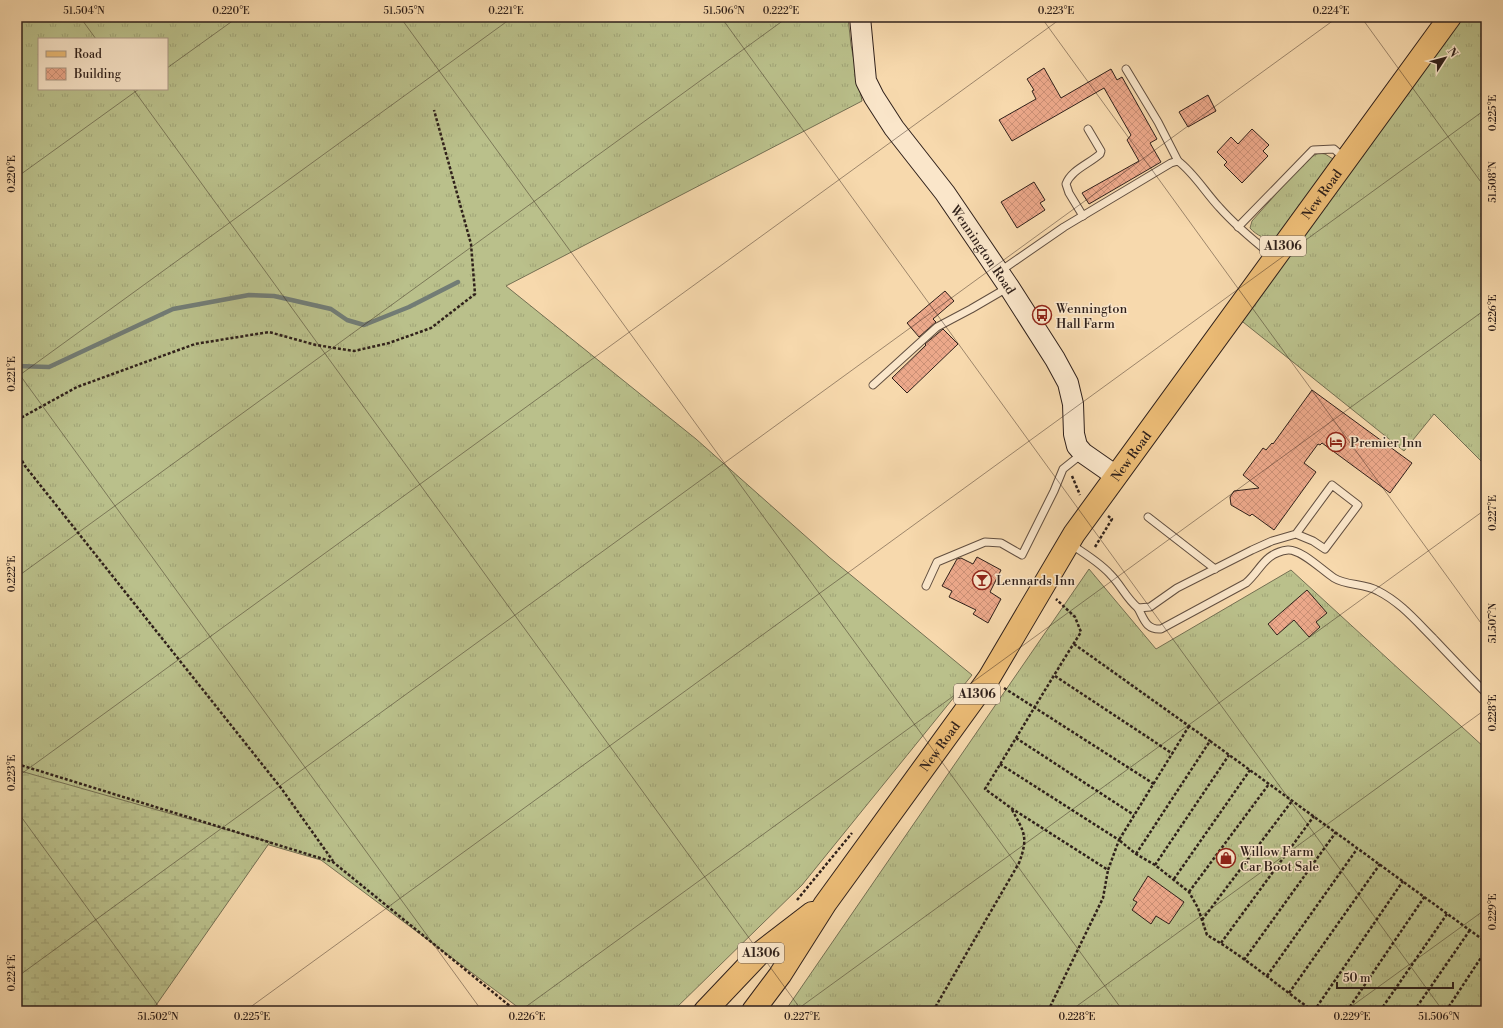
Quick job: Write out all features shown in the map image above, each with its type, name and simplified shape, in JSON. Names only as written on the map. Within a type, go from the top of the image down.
[{"type":"main road","name":"Wennington Road","points":[[860,17],[866,81],[874,97],[894,128],[945,193],[1004,279],[1055,359],[1068,383],[1073,404],[1074,434],[1078,446],[1083,453],[1116,476]]},
{"type":"main road","name":"New Road","points":[[753,1011],[780,975],[824,904],[989,678],[1068,543],[1450,17]]},
{"type":"main road","name":"New Road","points":[[705,1011],[760,953],[824,904]]},
{"type":"lane","points":[[1126,70],[1158,122],[1178,161],[1244,234],[1275,258]]},
{"type":"lane","points":[[1083,216],[1066,184],[1068,178],[1073,173],[1100,154],[1101,151],[1088,129]]},
{"type":"lane","points":[[1238,227],[1313,150],[1334,149],[1346,160]]},
{"type":"lane","points":[[873,385],[938,327],[971,310],[1004,279],[1083,216],[1171,163],[1178,161]]},
{"type":"lane","points":[[926,586],[937,562],[985,542],[1001,543],[1022,555],[1054,491],[1063,469],[1083,453]]},
{"type":"lane","points":[[1138,608],[1150,607],[1177,588],[1252,550],[1272,541],[1296,534],[1332,484],[1358,505],[1325,549],[1313,541],[1296,534]]},
{"type":"lane","points":[[1148,517],[1215,570]]},
{"type":"lane","points":[[1068,543],[1089,556],[1111,574],[1130,601],[1138,608],[1150,628],[1155,630],[1161,629],[1246,583],[1254,576],[1266,559],[1276,553],[1290,550],[1298,553],[1334,578],[1344,582],[1367,586],[1377,590],[1391,599],[1409,613],[1486,693]]},
{"type":"path","points":[[17,420],[77,387],[196,344],[269,332],[316,345],[354,351],[390,344],[430,328],[475,294],[472,244],[434,110]]},
{"type":"path","points":[[17,452],[30,472],[281,788],[333,862],[516,1011]]},
{"type":"path","points":[[1068,466],[1080,496]]},
{"type":"path","points":[[1089,556],[1112,519],[1108,516]]},
{"type":"path","points":[[1042,586],[1075,617],[1082,632],[985,789],[1011,808],[1108,870]]},
{"type":"path","points":[[1074,644],[1425,896],[1486,942]]},
{"type":"path","points":[[1054,676],[1173,754]]},
{"type":"path","points":[[989,678],[1034,709],[1154,784]]},
{"type":"path","points":[[1048,1011],[1103,898],[1108,870],[1119,840],[1189,726]]},
{"type":"path","points":[[1016,738],[1134,815]]},
{"type":"path","points":[[1136,854],[1210,741]]},
{"type":"path","points":[[1155,865],[1229,755]]},
{"type":"path","points":[[17,764],[333,862]]},
{"type":"path","points":[[1000,764],[1119,840],[1136,854],[1155,865],[1174,879],[1189,892],[1198,908],[1207,935],[1221,943],[1314,1011],[1403,881]]},
{"type":"path","points":[[1174,879],[1250,770]]},
{"type":"path","points":[[1189,892],[1269,784]]},
{"type":"path","points":[[1202,920],[1292,801]]},
{"type":"path","points":[[933,1011],[1015,870],[1024,848],[1025,832],[1011,808]]},
{"type":"path","points":[[1221,943],[1314,816]]},
{"type":"path","points":[[792,905],[852,832]]},
{"type":"path","points":[[1244,960],[1336,832]]},
{"type":"path","points":[[1267,976],[1357,848]]},
{"type":"path","points":[[1289,993],[1380,864]]},
{"type":"path","points":[[1347,1011],[1425,896]]},
{"type":"path","points":[[1380,1011],[1447,914]]},
{"type":"path","points":[[1414,1011],[1470,930]]},
{"type":"path","points":[[1446,1011],[1486,950]]},
{"type":"path","points":[[1479,1011],[1486,997]]},
{"type":"green space","points":[[17,17],[848,17],[851,45],[862,101],[506,286],[696,439],[829,557],[972,675],[802,885],[673,1011],[523,1011],[321,860],[17,772]]},
{"type":"green space","points":[[1450,17],[1486,17],[1486,466],[1434,414],[1404,451],[1233,314]]},
{"type":"green space","points":[[1319,153],[1325,154],[1333,159],[1276,238],[1269,239],[1255,233],[1250,228],[1252,221],[1308,158]]},
{"type":"green space","points":[[1089,569],[1156,649],[1291,570],[1486,749],[1486,1011],[785,1011]]},
{"type":"green space","points":[[17,770],[270,842],[152,1011],[17,1011]]},
{"type":"building","points":[[1044,68],[1061,98],[1111,69],[1117,80],[1122,77],[1157,139],[1150,143],[1161,162],[1089,204],[1082,193],[1139,161],[1127,140],[1131,135],[1104,88],[1012,141],[999,120],[1036,99],[1032,91],[1034,90],[1027,79]]},
{"type":"building","points":[[1208,95],[1216,111],[1188,127],[1179,112]]},
{"type":"building","points":[[1252,129],[1269,145],[1263,151],[1268,156],[1242,183],[1224,165],[1227,162],[1217,152],[1231,137],[1238,144]]},
{"type":"building","points":[[1034,182],[1045,200],[1040,203],[1045,210],[1017,228],[1001,202]]},
{"type":"building","points":[[945,291],[954,301],[933,319],[936,322],[919,337],[907,323]]},
{"type":"building","points":[[943,329],[958,344],[907,393],[892,378],[926,345],[925,344]]},
{"type":"building","points":[[1312,390],[1412,463],[1390,493],[1322,443],[1320,445],[1318,444],[1304,463],[1316,472],[1274,530],[1252,514],[1250,516],[1231,505],[1230,497],[1234,491],[1259,488],[1243,475],[1263,448],[1266,450],[1272,443],[1273,444]]},
{"type":"building","points":[[977,557],[1001,570],[990,592],[1001,599],[988,623],[973,614],[976,610],[949,597],[952,591],[942,586],[957,559],[961,558],[973,564]]},
{"type":"building","points":[[1307,590],[1327,613],[1316,622],[1320,627],[1309,637],[1294,620],[1277,635],[1268,624]]},
{"type":"building","points":[[1148,876],[1184,902],[1169,924],[1156,916],[1151,924],[1132,910],[1137,902],[1133,900]]},
{"type":"waterway","points":[[17,366],[49,367],[173,309],[249,295],[274,296],[331,309],[347,320],[364,325],[409,307],[458,282]]},
{"type":"place","name":"Wennington Hall Farm","points":[[1042,315]]},
{"type":"place","name":"Premier Inn","points":[[1336,442]]},
{"type":"place","name":"Lennards Inn","points":[[982,580]]},
{"type":"place","name":"Willow Farm Car Boot Sale","points":[[1226,858]]}]
